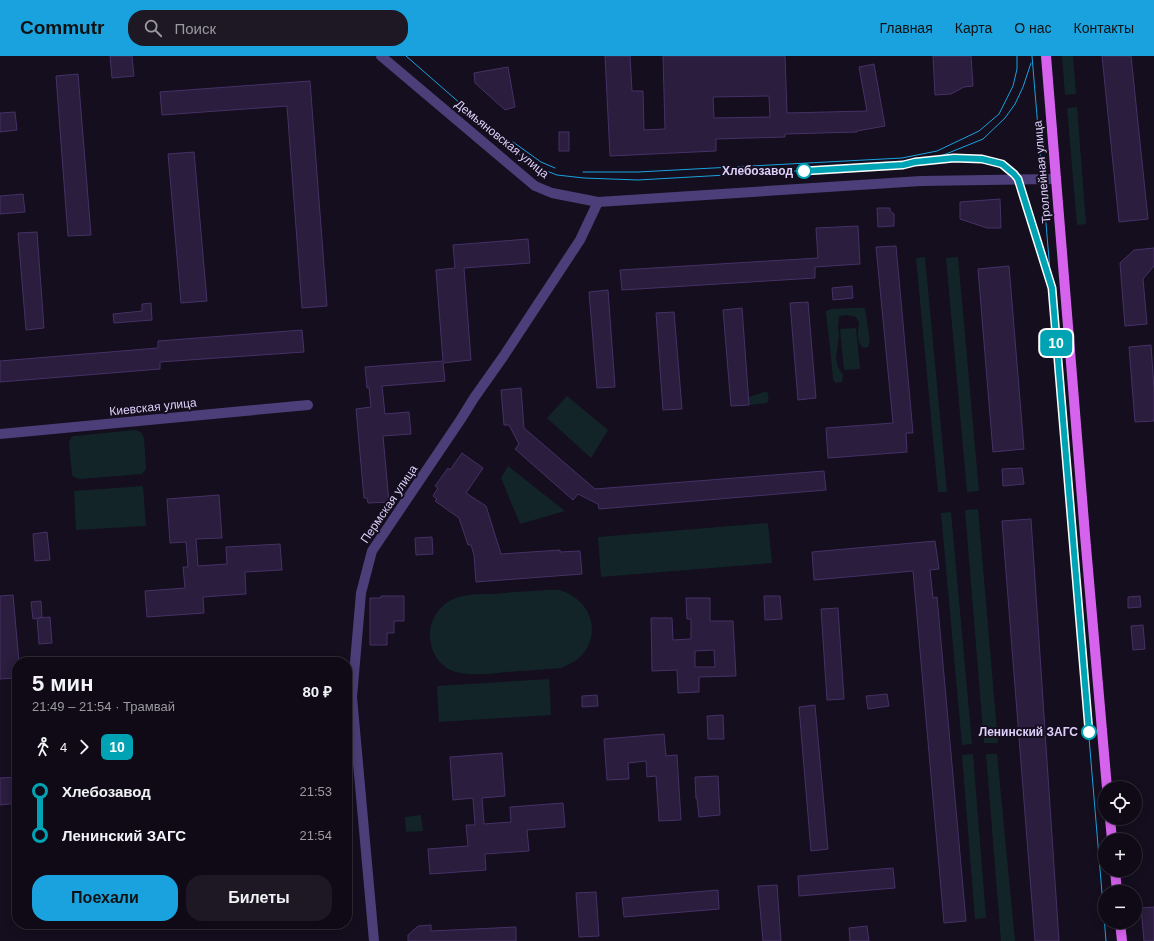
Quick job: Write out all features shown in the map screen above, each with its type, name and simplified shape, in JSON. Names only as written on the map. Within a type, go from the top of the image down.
[{"type":"main road","name":"Троллейная улица","points":[[1046,56],[1106,781]]},
{"type":"main road","points":[[1121,929],[1122,941]]},
{"type":"street","name":"Демьяновская улица","points":[[381,56],[535,186],[552,193],[598,202],[921,181],[1056,179]]},
{"type":"street","name":"Пермская улица","points":[[374,941],[352,697],[361,593],[372,551],[580,240],[598,202]]},
{"type":"street","name":"Киевская улица","points":[[0,434],[308,404]]},
{"type":"shaded area","points":[[1062,56],[1073,56],[1076,94],[1065,95]]},
{"type":"shaded area","points":[[1077,107],[1086,224],[1077,225],[1067,108]]},
{"type":"shaded area","points":[[925,257],[947,492],[938,492],[916,258]]},
{"type":"shaded area","points":[[958,257],[979,491],[967,492],[946,258]]},
{"type":"shaded area","points":[[865,308],[870,342],[868,347],[863,348],[859,342],[859,323],[856,317],[847,315],[839,316],[839,335],[836,358],[838,367],[843,375],[842,382],[836,383],[833,380],[826,311],[831,309]]},
{"type":"shaded area","points":[[856,328],[860,369],[844,370],[840,329]]},
{"type":"shaded area","points":[[767,392],[768,395],[767,403],[749,405],[749,397]]},
{"type":"shaded area","points":[[567,396],[608,430],[591,458],[547,418]]},
{"type":"shaded area","points":[[135,430],[141,432],[144,438],[146,469],[142,474],[80,479],[72,475],[69,443],[71,437]]},
{"type":"shaded area","points":[[508,466],[565,511],[520,524],[501,478]]},
{"type":"shaded area","points":[[143,486],[146,526],[76,530],[74,491]]},
{"type":"shaded area","points":[[978,509],[998,743],[984,743],[965,510]]},
{"type":"shaded area","points":[[951,512],[972,744],[962,745],[941,513]]},
{"type":"shaded area","points":[[768,523],[772,563],[601,577],[598,537]]},
{"type":"shaded area","points":[[559,590],[572,595],[586,609],[590,618],[592,627],[588,646],[582,655],[575,661],[562,668],[475,674],[451,670],[443,665],[436,657],[432,649],[430,638],[431,625],[437,613],[446,603],[451,600],[471,595]]},
{"type":"shaded area","points":[[549,679],[551,715],[439,722],[437,686]]},
{"type":"shaded area","points":[[973,754],[986,918],[975,919],[962,755]]},
{"type":"shaded area","points":[[986,754],[997,754],[1015,941],[1001,941]]},
{"type":"shaded area","points":[[421,815],[423,831],[406,832],[405,817]]},
{"type":"building","points":[[110,56],[132,56],[134,76],[112,78]]},
{"type":"building","points":[[605,56],[630,56],[632,91],[643,91],[644,130],[665,129],[663,56],[785,56],[787,113],[867,111],[859,67],[874,64],[885,126],[857,132],[785,134],[785,137],[716,139],[716,151],[610,156]],"holes":[[[769,96],[770,117],[714,118],[713,97]]]},
{"type":"building","points":[[933,56],[971,56],[973,86],[964,87],[951,94],[935,95]]},
{"type":"building","points":[[1102,56],[1131,56],[1148,219],[1119,222]]},
{"type":"building","points":[[508,67],[515,107],[505,110],[475,83],[474,73]]},
{"type":"building","points":[[78,74],[91,235],[68,236],[56,76]]},
{"type":"building","points":[[310,81],[327,306],[302,308],[287,106],[162,115],[160,92]]},
{"type":"building","points":[[15,112],[17,130],[0,132],[0,113]]},
{"type":"building","points":[[559,132],[569,132],[569,151],[559,151]]},
{"type":"building","points":[[194,152],[207,301],[181,303],[168,154]]},
{"type":"building","points":[[23,194],[25,212],[0,214],[0,196]]},
{"type":"building","points":[[1000,199],[1001,228],[987,228],[960,219],[960,202]]},
{"type":"building","points":[[877,208],[890,208],[890,211],[894,214],[894,226],[878,227]]},
{"type":"building","points":[[858,226],[860,264],[815,267],[815,278],[622,290],[620,270],[818,258],[816,228]]},
{"type":"building","points":[[37,232],[44,328],[26,330],[18,233]]},
{"type":"building","points":[[528,239],[530,263],[464,268],[471,360],[443,363],[445,381],[382,386],[385,414],[409,412],[411,434],[383,436],[389,502],[368,503],[367,498],[364,498],[356,409],[371,407],[365,367],[443,361],[436,270],[455,268],[453,245]]},
{"type":"building","points":[[896,246],[913,433],[906,433],[907,452],[828,458],[826,428],[893,423],[876,247]]},
{"type":"building","points":[[1154,248],[1154,266],[1143,279],[1147,324],[1125,326],[1120,263],[1134,250]]},
{"type":"building","points":[[1009,266],[1024,449],[993,452],[978,269]]},
{"type":"building","points":[[852,286],[853,298],[833,300],[832,288]]},
{"type":"building","points":[[608,290],[615,387],[597,388],[589,292]]},
{"type":"building","points":[[808,302],[816,398],[798,400],[790,303]]},
{"type":"building","points":[[151,303],[152,320],[114,323],[113,314],[142,311],[142,304]]},
{"type":"building","points":[[742,308],[749,405],[731,406],[723,310]]},
{"type":"building","points":[[674,312],[682,409],[663,410],[656,313]]},
{"type":"building","points":[[302,330],[304,352],[160,362],[160,369],[0,382],[0,361],[158,348],[158,341]]},
{"type":"building","points":[[1151,345],[1154,389],[1154,421],[1135,422],[1129,347]]},
{"type":"building","points":[[521,388],[524,428],[595,489],[824,471],[826,490],[599,509],[598,504],[578,494],[573,500],[515,449],[519,444],[509,425],[504,425],[501,390]]},
{"type":"building","points":[[462,453],[483,468],[466,493],[486,506],[501,554],[560,550],[560,552],[580,551],[582,574],[476,582],[474,555],[471,545],[468,545],[459,518],[435,501],[437,499],[433,496],[438,488],[435,486],[448,468],[450,470]]},
{"type":"building","points":[[1022,468],[1024,484],[1003,486],[1002,469]]},
{"type":"building","points":[[219,495],[222,538],[196,539],[198,566],[227,564],[226,547],[280,544],[282,570],[245,572],[246,594],[203,597],[204,613],[147,617],[145,591],[185,588],[183,567],[188,567],[186,542],[170,543],[167,499]]},
{"type":"building","points":[[1031,519],[1059,941],[1035,941],[1002,521]]},
{"type":"building","points":[[47,532],[50,560],[35,561],[33,534]]},
{"type":"building","points":[[432,537],[433,554],[416,555],[415,538]]},
{"type":"building","points":[[935,541],[939,569],[930,570],[933,598],[937,597],[966,921],[944,923],[913,571],[814,580],[812,552]]},
{"type":"building","points":[[13,595],[19,657],[12,657],[12,678],[0,679],[0,596]]},
{"type":"building","points":[[381,596],[404,596],[404,621],[394,621],[394,633],[387,633],[387,645],[370,645],[370,598],[381,598]]},
{"type":"building","points":[[764,596],[780,596],[782,619],[765,620]]},
{"type":"building","points":[[1140,596],[1141,607],[1128,608],[1128,597]]},
{"type":"building","points":[[686,598],[710,598],[710,621],[733,621],[736,676],[699,677],[699,692],[678,693],[677,670],[652,671],[651,618],[672,618],[673,640],[691,639],[691,619],[687,619]],"holes":[[[714,650],[715,667],[695,667],[695,651]]]},
{"type":"building","points":[[41,601],[42,617],[38,618],[50,617],[52,643],[39,644],[37,618],[33,619],[31,602]]},
{"type":"building","points":[[838,608],[844,699],[827,700],[821,609]]},
{"type":"building","points":[[1143,625],[1145,649],[1133,650],[1131,626]]},
{"type":"building","points":[[887,694],[889,706],[868,709],[866,696]]},
{"type":"building","points":[[597,695],[598,706],[582,707],[582,696]]},
{"type":"building","points":[[815,705],[828,849],[811,851],[799,707]]},
{"type":"building","points":[[723,715],[724,739],[708,739],[707,716]]},
{"type":"building","points":[[664,734],[666,756],[677,755],[681,820],[659,821],[656,776],[647,777],[646,761],[628,763],[629,779],[607,780],[604,739]]},
{"type":"building","points":[[502,753],[505,796],[482,798],[484,824],[511,822],[510,807],[563,803],[565,827],[527,830],[529,851],[485,854],[486,870],[430,874],[428,849],[468,846],[466,825],[475,825],[473,798],[453,800],[450,757]]},
{"type":"building","points":[[718,776],[720,815],[699,817],[695,777]]},
{"type":"building","points":[[12,777],[12,804],[0,805],[0,778]]},
{"type":"building","points":[[893,868],[895,888],[799,896],[798,876]]},
{"type":"building","points":[[777,885],[781,941],[763,941],[758,886]]},
{"type":"building","points":[[718,890],[719,909],[624,917],[622,898]]},
{"type":"building","points":[[596,892],[599,936],[579,937],[576,893]]},
{"type":"building","points":[[1154,907],[1154,941],[1144,941],[1142,908]]},
{"type":"building","points":[[431,925],[431,931],[516,927],[516,941],[408,941],[408,935],[418,926]]},
{"type":"building","points":[[867,926],[869,941],[850,941],[849,928]]},
{"type":"tram line","points":[[406,56],[517,153],[539,168],[557,175],[584,178],[638,180],[903,165],[941,156],[983,139],[1005,118],[1015,104],[1023,87],[1031,63]]},
{"type":"tram line","points":[[583,172],[638,172],[902,158],[937,151],[979,131],[999,114],[1013,86],[1017,69],[1017,56]]},
{"type":"tram line","points":[[1032,56],[1106,941]]},
{"type":"tram line","points":[[513,142],[541,162],[555,168]]},
{"type":"tram line","points":[[939,160],[954,158],[982,159],[1002,164],[1014,174],[1018,179],[1026,202],[1046,268]]},
{"type":"tram line","name":"10","points":[[804,171],[903,165],[915,162],[954,158],[982,159],[1002,164],[1018,179],[1052,288],[1089,732]]},
{"type":"place","name":"Хлебозавод","points":[[804,171]]},
{"type":"place","name":"Ленинский ЗАГС","points":[[1089,732]]}]
